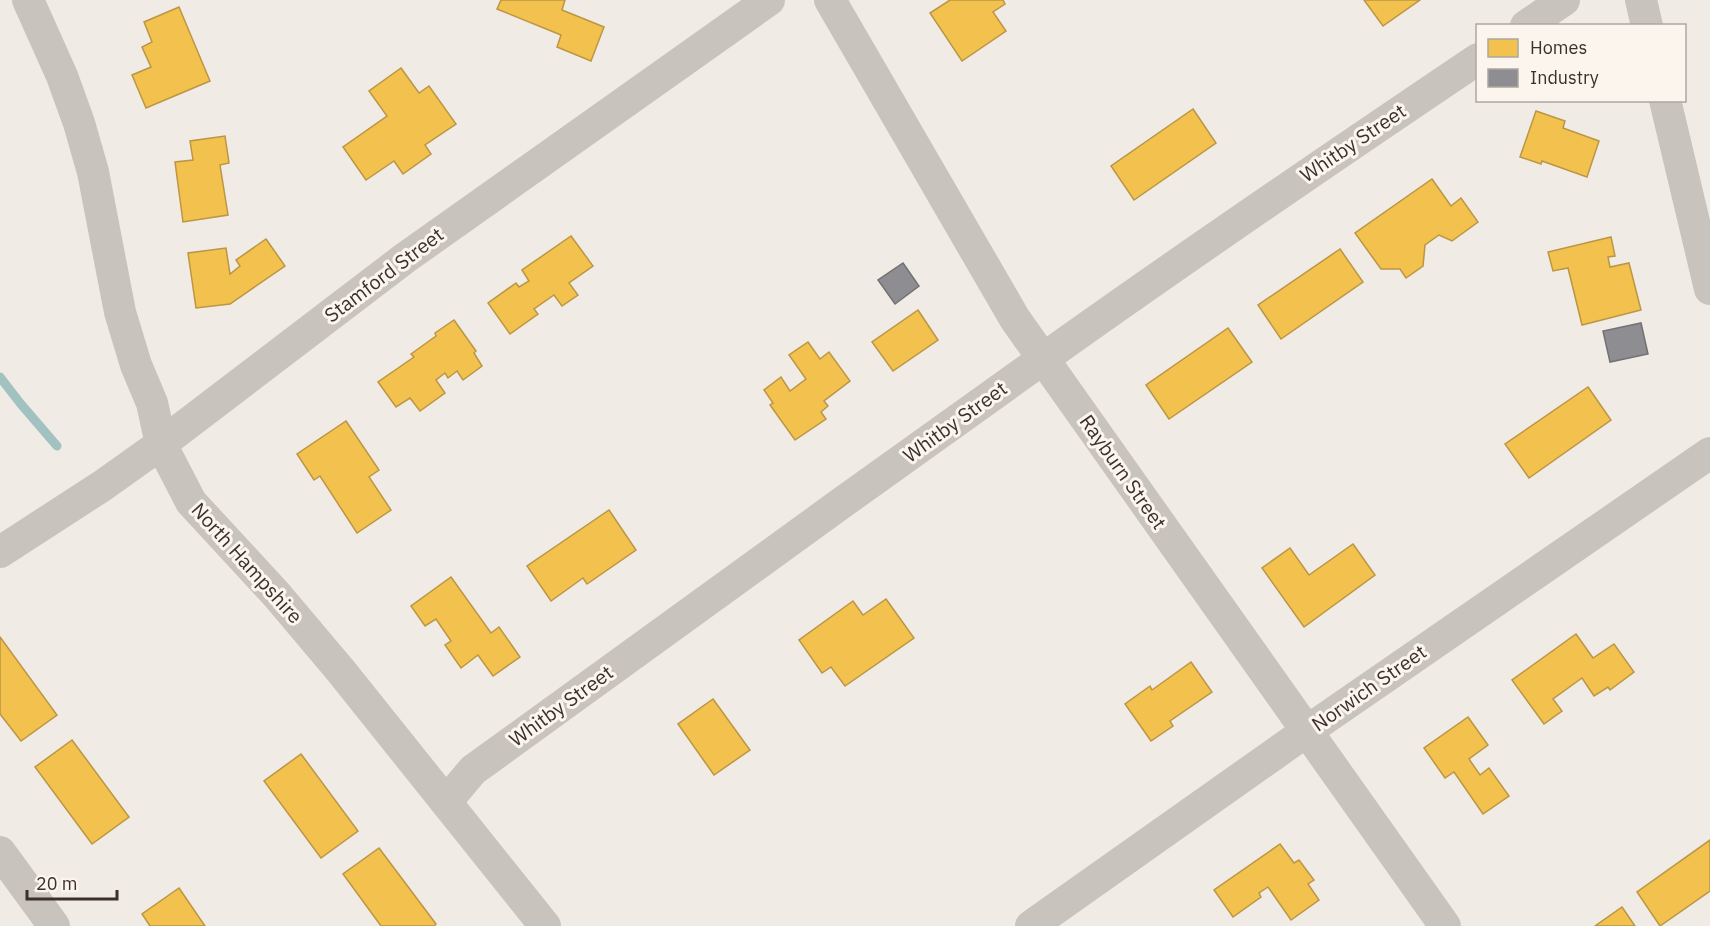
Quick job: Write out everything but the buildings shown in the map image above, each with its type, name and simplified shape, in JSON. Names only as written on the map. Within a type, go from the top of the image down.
[{"type":"street","name":"North Hampshire","points":[[28,0],[62,76],[79,123],[93,172],[120,312],[136,365],[152,402],[161,444],[191,502],[276,594],[341,671],[545,926]]},
{"type":"street","name":"Stamford Street","points":[[0,552],[102,486],[161,444],[405,258],[770,0]]},
{"type":"street","name":"Rayburn Street","points":[[830,0],[1015,319],[1445,926]]},
{"type":"street","points":[[1529,24],[1564,0]]},
{"type":"street","points":[[1641,0],[1647,24]]},
{"type":"street","name":"Whitby Street","points":[[446,802],[473,770],[1042,359],[1319,166],[1476,60]]},
{"type":"street","points":[[1665,102],[1710,289]]},
{"type":"street","name":"Norwich Street","points":[[1031,926],[1707,450]]},
{"type":"street","points":[[0,852],[54,926]]},
{"type":"waterway","points":[[0,377],[57,446]]}]
